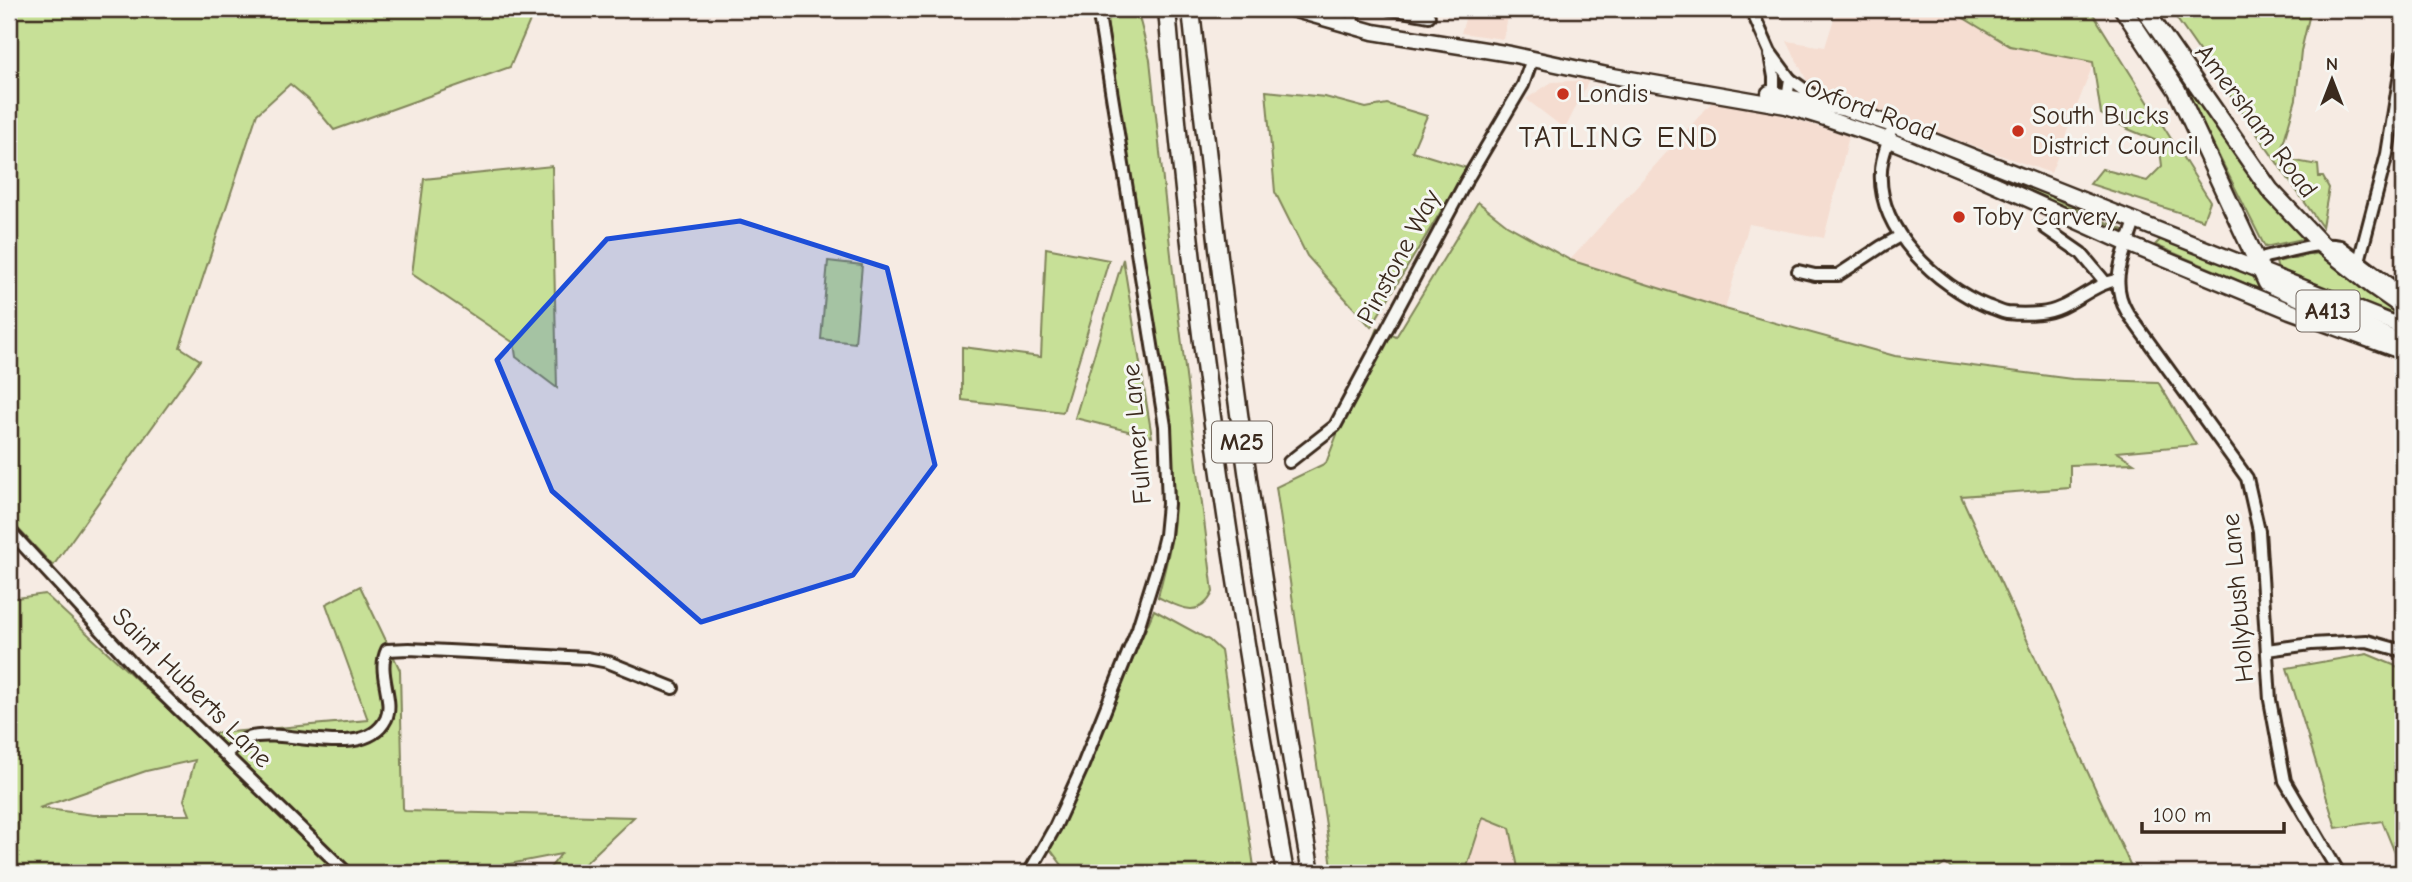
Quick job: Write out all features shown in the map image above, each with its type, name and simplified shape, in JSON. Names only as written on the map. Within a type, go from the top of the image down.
[{"type":"highway","name":"M25","points":[[1167,9],[1186,212],[1205,374],[1246,657],[1285,873]]},
{"type":"highway","name":"M25","points":[[1191,9],[1243,453],[1274,662],[1311,873]]},
{"type":"highway","name":"A413","points":[[2123,9],[2176,90],[2267,283],[2403,344]]},
{"type":"highway","name":"Amersham Road","points":[[2144,9],[2270,190],[2322,245],[2403,307]]},
{"type":"main road","name":"Oxford Road","points":[[1292,9],[1373,32],[1558,63],[1607,75],[1780,100],[1891,132],[1983,179],[2128,244],[2290,311],[2403,352]]},
{"type":"main road","points":[[1780,100],[1824,104],[1891,132],[1982,160],[2260,267],[2403,327]]},
{"type":"main road","points":[[1982,160],[1983,179]]},
{"type":"street","name":"Fulmer Lane","points":[[1028,873],[1055,827],[1081,770],[1138,628],[1163,544],[1168,504],[1165,426],[1098,9]]},
{"type":"street","points":[[1351,26],[1355,9]]},
{"type":"street","points":[[1390,9],[1429,16]]},
{"type":"street","points":[[1751,9],[1770,52],[1790,79],[1824,104]]},
{"type":"street","points":[[1770,52],[1780,100]]},
{"type":"street","points":[[2359,261],[2387,153],[2403,55]]},
{"type":"street","name":"Pinstone Way","points":[[1289,462],[1335,426],[1465,183],[1523,85],[1532,59]]},
{"type":"street","points":[[1780,100],[1790,79]]},
{"type":"street","points":[[1891,132],[1881,171],[1882,186],[1884,202],[1900,236],[1927,267],[1966,297],[2006,313],[2042,313],[2071,303],[2118,279],[2135,221]]},
{"type":"street","points":[[2045,228],[2081,253],[2106,283]]},
{"type":"street","points":[[1798,271],[1815,275],[1838,275],[1900,236]]},
{"type":"street","points":[[2260,267],[2265,257],[2322,245],[2340,246],[2403,294]]},
{"type":"street","name":"Hollybush Lane","points":[[2118,279],[2119,296],[2127,312],[2248,478],[2259,531],[2270,700],[2284,780],[2339,873]]},
{"type":"street","name":"Saint Huberts Lane","points":[[9,530],[138,670],[347,873]]},
{"type":"street","points":[[2267,650],[2367,641],[2403,651]]},
{"type":"street","points":[[226,754],[237,743],[249,738],[262,736],[328,740],[366,737],[380,728],[388,712],[383,666],[387,650],[587,658],[608,662],[673,688]]},
{"type":"highlighted area","points":[[740,221],[887,268],[935,465],[853,575],[701,622],[552,491],[497,360],[607,239]]},
{"type":"shaded area","points":[[1468,9],[1510,9],[1503,39],[1461,33]]},
{"type":"shaded area","points":[[1837,9],[1949,9],[2010,46],[2094,62],[2051,173],[1811,89],[1787,41],[1825,47]]},
{"type":"shaded area","points":[[1589,80],[1565,129],[1526,99],[1552,82]]},
{"type":"shaded area","points":[[1712,102],[1772,112],[1849,136],[1824,238],[1749,224],[1725,309],[1570,260]]},
{"type":"shaded area","points":[[1482,817],[1510,828],[1519,873],[1465,873]]},
{"type":"green space","points":[[9,9],[535,9],[510,67],[334,130],[309,100],[290,84],[257,114],[180,347],[200,360],[53,566],[9,519]]},
{"type":"green space","points":[[1116,9],[1137,9],[1150,60],[1172,264],[1213,592],[1208,601],[1195,609],[1181,607],[1158,597],[1173,530],[1175,499],[1171,437],[1107,22]]},
{"type":"green space","points":[[1949,9],[2090,9],[2210,201],[2203,220],[2090,184],[2102,169],[2147,181],[2162,166],[2159,142],[2101,114],[2093,62],[2010,46]]},
{"type":"green space","points":[[2170,9],[2311,9],[2301,51],[2296,99],[2279,158],[2318,165],[2319,177],[2323,177],[2329,188],[2322,227]]},
{"type":"green space","points":[[2177,63],[2307,238],[2265,247],[2175,69]]},
{"type":"green space","points":[[1266,91],[1325,97],[1366,108],[1387,104],[1427,116],[1412,151],[1467,168],[1371,327],[1307,256],[1275,192]]},
{"type":"green space","points":[[552,166],[557,388],[516,357],[514,343],[412,274],[424,179]]},
{"type":"green space","points":[[1992,170],[2006,173],[2123,230],[2110,233],[1998,181]]},
{"type":"green space","points":[[1478,202],[1507,225],[1570,260],[1725,309],[1895,356],[2072,379],[2158,382],[2196,445],[2117,452],[2134,463],[2070,465],[2070,488],[1961,496],[2134,873],[1958,873],[1945,864],[1932,873],[1519,873],[1510,828],[1483,817],[1465,873],[1333,873],[1276,487],[1326,463],[1378,328],[1396,337]]},
{"type":"green space","points":[[2161,239],[2255,275],[2266,292],[2155,245]]},
{"type":"green space","points":[[1046,248],[1109,260],[1063,412],[962,400],[962,347],[1041,357]]},
{"type":"green space","points":[[2323,252],[2403,314],[2403,321],[2278,270],[2276,262]]},
{"type":"green space","points":[[1123,259],[1152,437],[1075,418]]},
{"type":"green space","points":[[828,261],[862,265],[855,343],[821,339]]},
{"type":"green space","points":[[360,586],[400,670],[405,811],[634,817],[575,873],[546,873],[561,854],[463,873],[9,873],[9,599],[45,594],[196,735],[368,720],[326,604]],"holes":[[[195,760],[184,800],[190,815],[94,815],[39,808],[146,771]]]},
{"type":"green space","points":[[1154,610],[1209,640],[1221,651],[1255,873],[1068,873],[1050,849]]},
{"type":"green space","points":[[2367,654],[2403,669],[2403,873],[2382,821],[2336,828],[2287,668]]},
{"type":"place","name":"Londis","points":[[1563,94]]},
{"type":"place","name":"South Bucks District Council","points":[[2018,131]]},
{"type":"place","name":"Toby Carvery","points":[[1959,217]]},
{"type":"district","name":"TATLING END","points":[[1619,137]]}]
